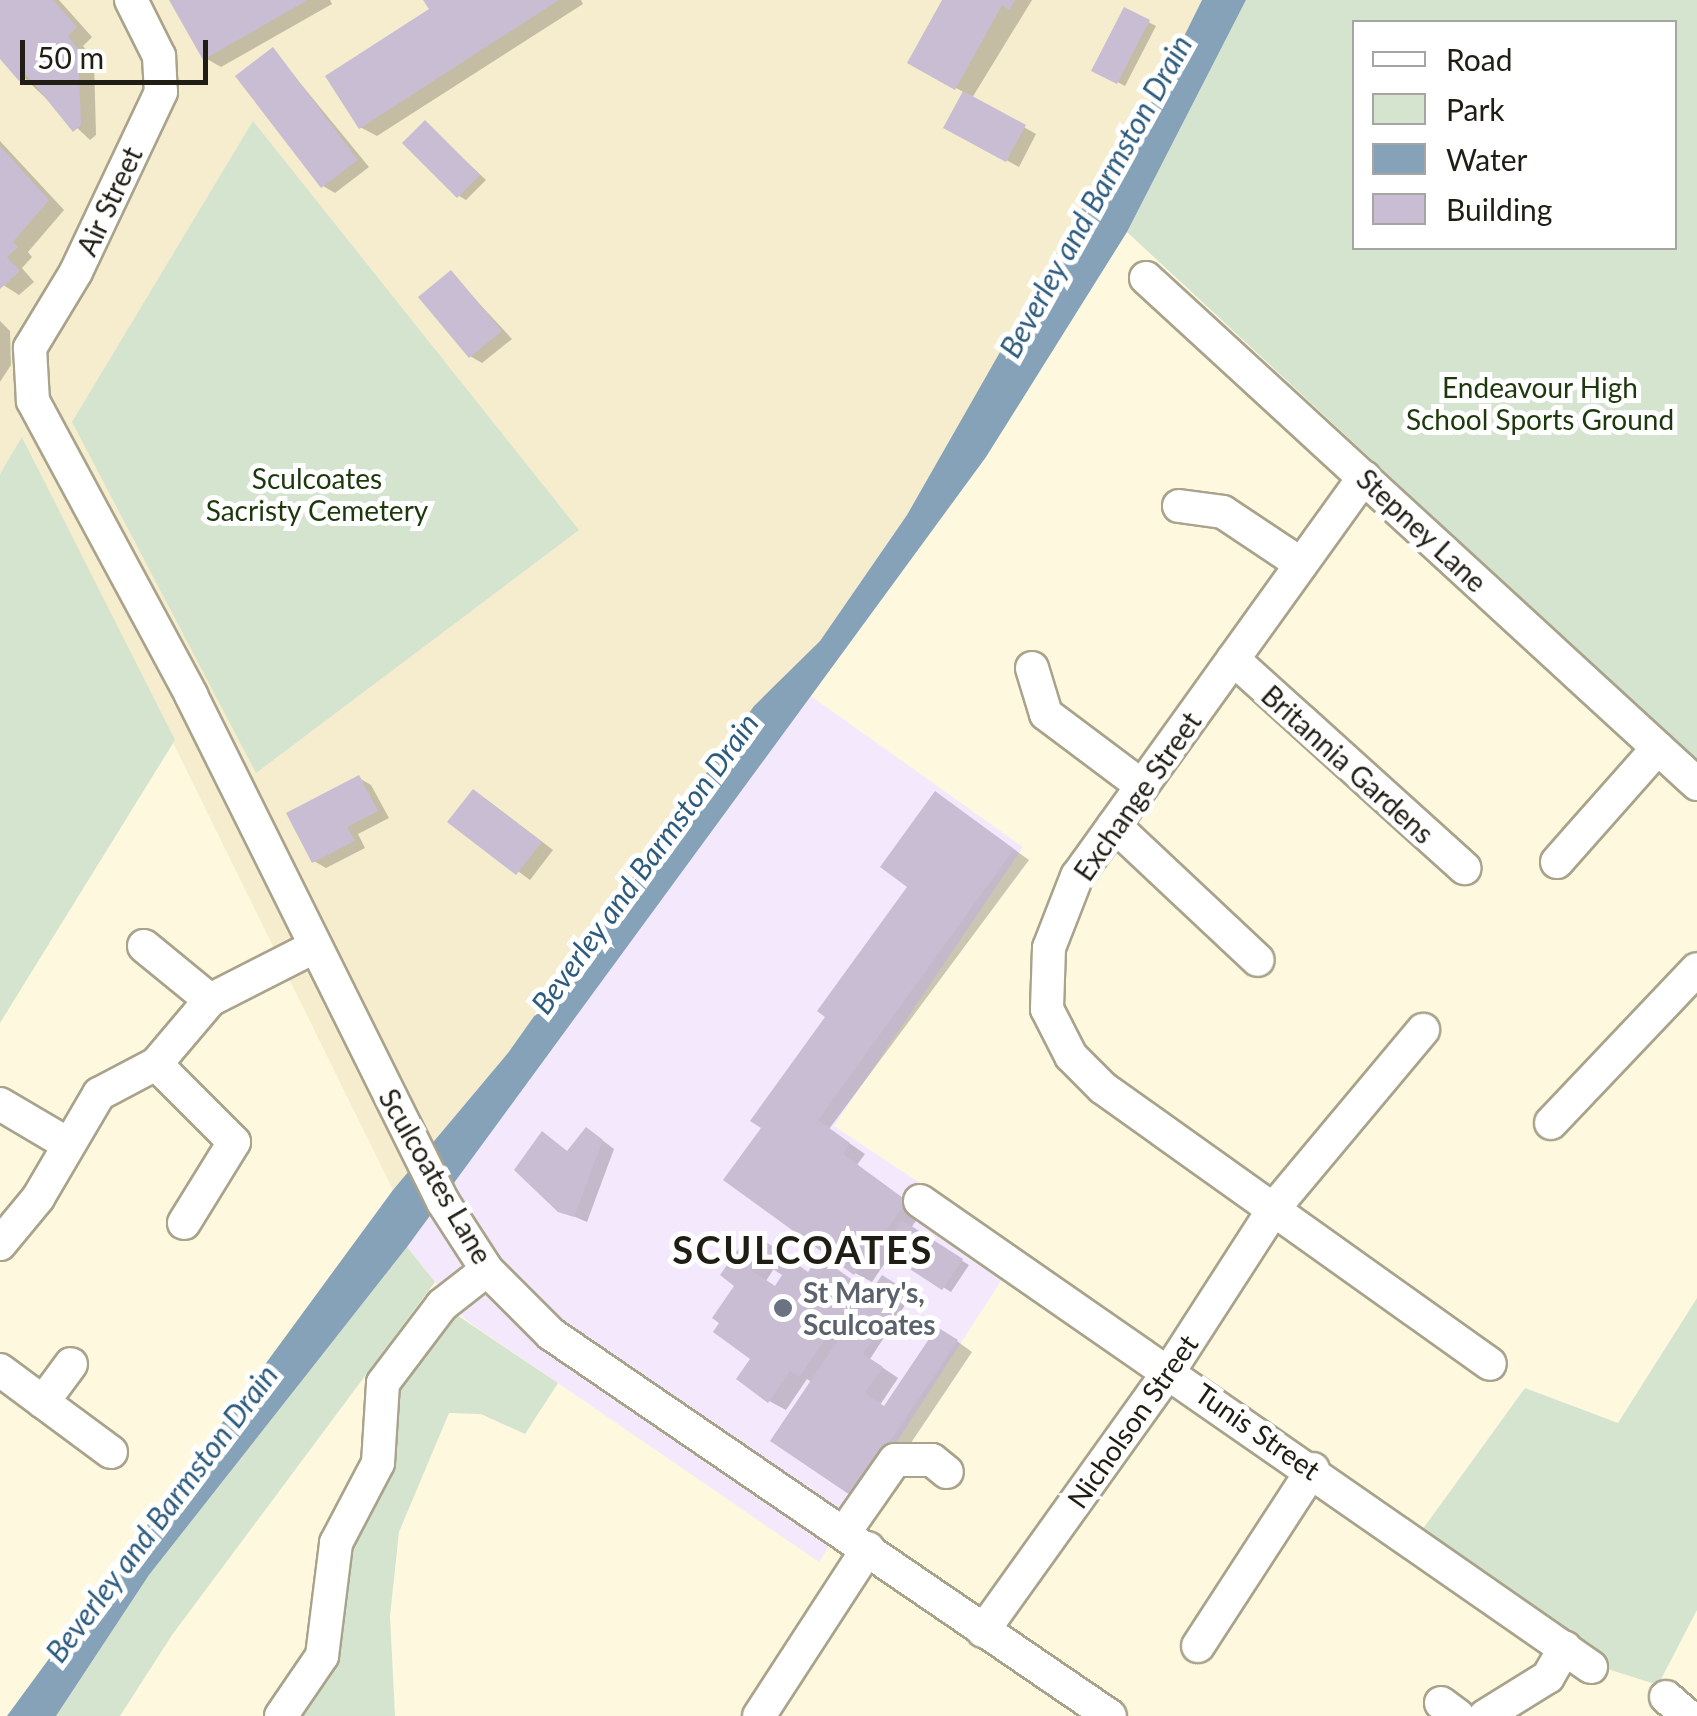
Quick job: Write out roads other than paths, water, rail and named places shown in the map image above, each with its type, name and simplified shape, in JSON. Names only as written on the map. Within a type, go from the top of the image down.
[{"type":"street","name":"Air Street","points":[[33,400],[30,348],[76,272],[161,92],[159,56],[131,0]]},
{"type":"street","name":"Stepney Lane","points":[[1146,278],[1697,784]]},
{"type":"street","name":"Sculcoates Lane","points":[[33,400],[191,695],[405,1132],[487,1270],[550,1334],[599,1371],[856,1540],[1110,1716]]},
{"type":"street","name":"Exchange Street","points":[[1364,477],[1077,876],[1049,948],[1046,1009],[1071,1056],[1103,1088],[1490,1364]]},
{"type":"street","points":[[1178,506],[1223,512],[1301,564]]},
{"type":"street","name":"Britannia Gardens","points":[[1233,659],[1464,868]]},
{"type":"street","points":[[1032,668],[1046,714],[1142,786]]},
{"type":"street","points":[[1557,862],[1658,748]]},
{"type":"street","points":[[1114,825],[1258,960]]},
{"type":"street","points":[[144,946],[210,1000]]},
{"type":"street","points":[[0,1244],[38,1198],[98,1094],[156,1064],[210,1000],[312,948]]},
{"type":"street","points":[[1551,1122],[1697,969]]},
{"type":"street","name":"Nicholson Street","points":[[983,1630],[1170,1370],[1275,1207],[1423,1030]]},
{"type":"street","points":[[156,1064],[234,1142],[184,1223]]},
{"type":"street","points":[[0,1104],[68,1144]]},
{"type":"street","name":"Tunis Street","points":[[920,1201],[1313,1468],[1578,1657],[1485,1716]]},
{"type":"street","points":[[281,1716],[322,1656],[336,1543],[378,1463],[382,1383],[442,1305],[487,1270]]},
{"type":"street","points":[[43,1402],[71,1364]]},
{"type":"street","points":[[0,1370],[111,1452]]},
{"type":"street","points":[[758,1716],[856,1540],[895,1460],[932,1460],[947,1472]]},
{"type":"street","points":[[1198,1646],[1313,1468]]},
{"type":"water","name":"Beverley and Barmston Drain","points":[[1202,0],[1246,0],[1127,232],[986,457],[407,1247],[149,1575],[56,1716],[7,1716],[393,1190],[508,1053],[754,706],[820,641],[907,515],[1097,182],[1149,107]]},
{"type":"place","name":"St Mary's, Sculcoates","points":[[783,1308]]},
{"type":"district","name":"SCULCOATES","points":[[803,1250]]},
{"type":"park label","name":"Endeavour High School Sports Ground","points":[[1540,403]]},
{"type":"park label","name":"Sculcoates Sacristy Cemetery","points":[[317,494]]}]
